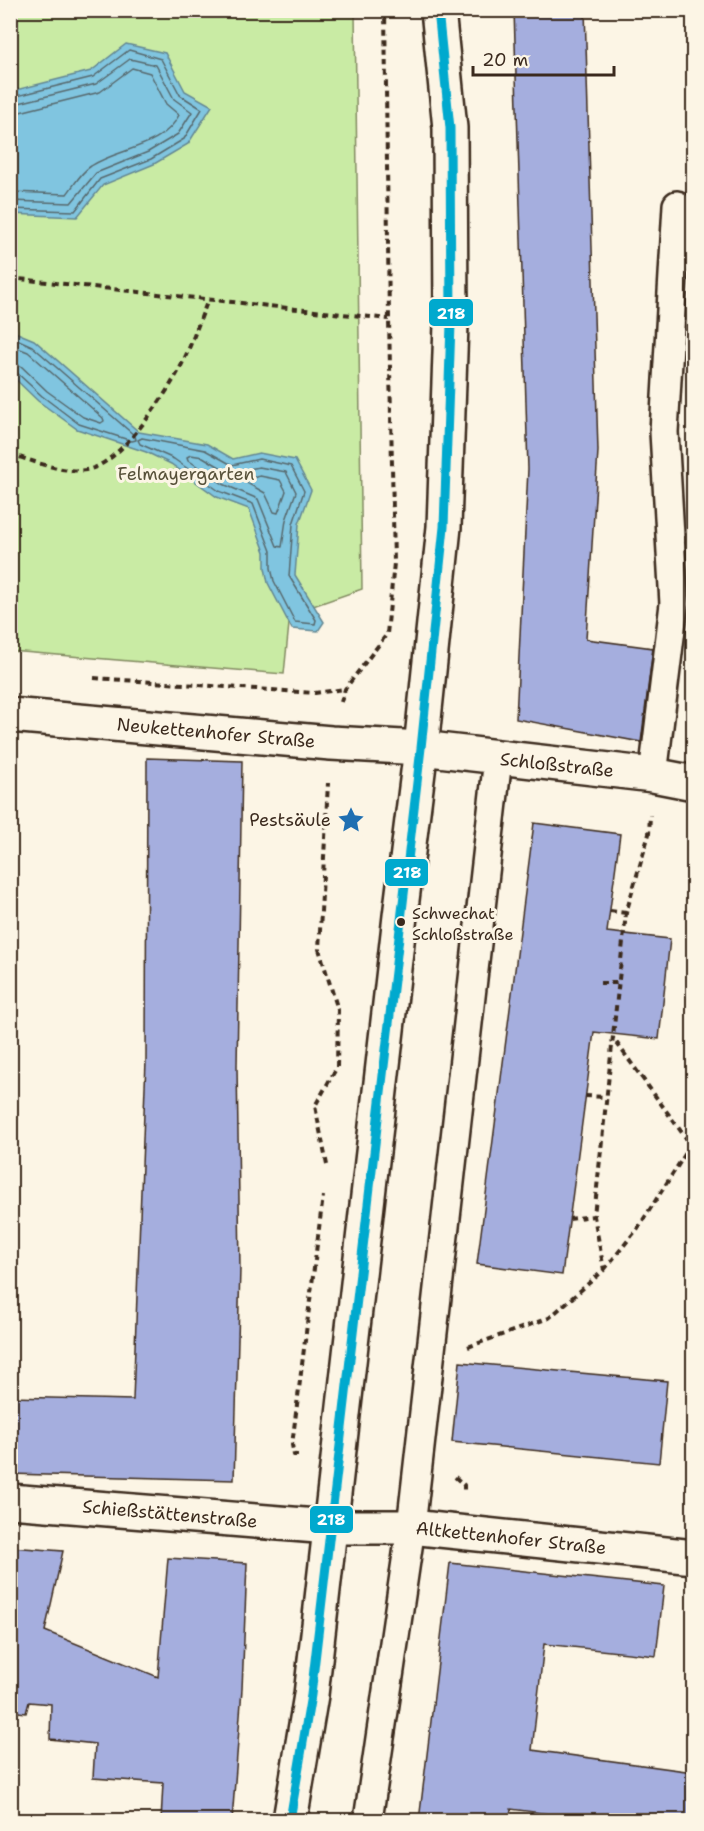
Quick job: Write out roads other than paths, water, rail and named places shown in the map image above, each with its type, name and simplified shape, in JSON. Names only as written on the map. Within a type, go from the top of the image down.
[{"type":"main road","points":[[290,1821],[311,1695],[421,748],[444,527],[451,324],[450,128],[438,10]]},
{"type":"main road","name":"Neukettenhofer Straße","points":[[10,715],[331,743],[421,748]]},
{"type":"main road","name":"Schloßstraße","points":[[421,748],[652,775],[693,783]]},
{"type":"main road","name":"Schießstättenstraße","points":[[10,1501],[329,1527]]},
{"type":"main road","name":"Altkettenhofer Straße","points":[[329,1527],[411,1527],[693,1557]]},
{"type":"lane","points":[[652,775],[674,604],[664,432],[677,205],[693,219]]},
{"type":"lane","points":[[368,1821],[411,1527],[498,758]]},
{"type":"water","points":[[126,44],[165,53],[185,91],[212,106],[188,144],[154,164],[103,185],[77,217],[11,214],[11,89],[16,90],[91,71]]},
{"type":"water","points":[[10,330],[34,340],[139,432],[207,444],[233,459],[259,453],[295,460],[311,490],[299,524],[295,575],[324,622],[318,631],[292,629],[268,583],[265,552],[249,509],[217,497],[171,464],[146,452],[77,429],[38,401],[11,375]]},
{"type":"place","name":"Pestsäule","points":[[351,820]]},
{"type":"place","name":"Schwechat Schloßstraße","points":[[401,922]]},
{"type":"park label","name":"Felmayergarten","points":[[186,474]]}]
